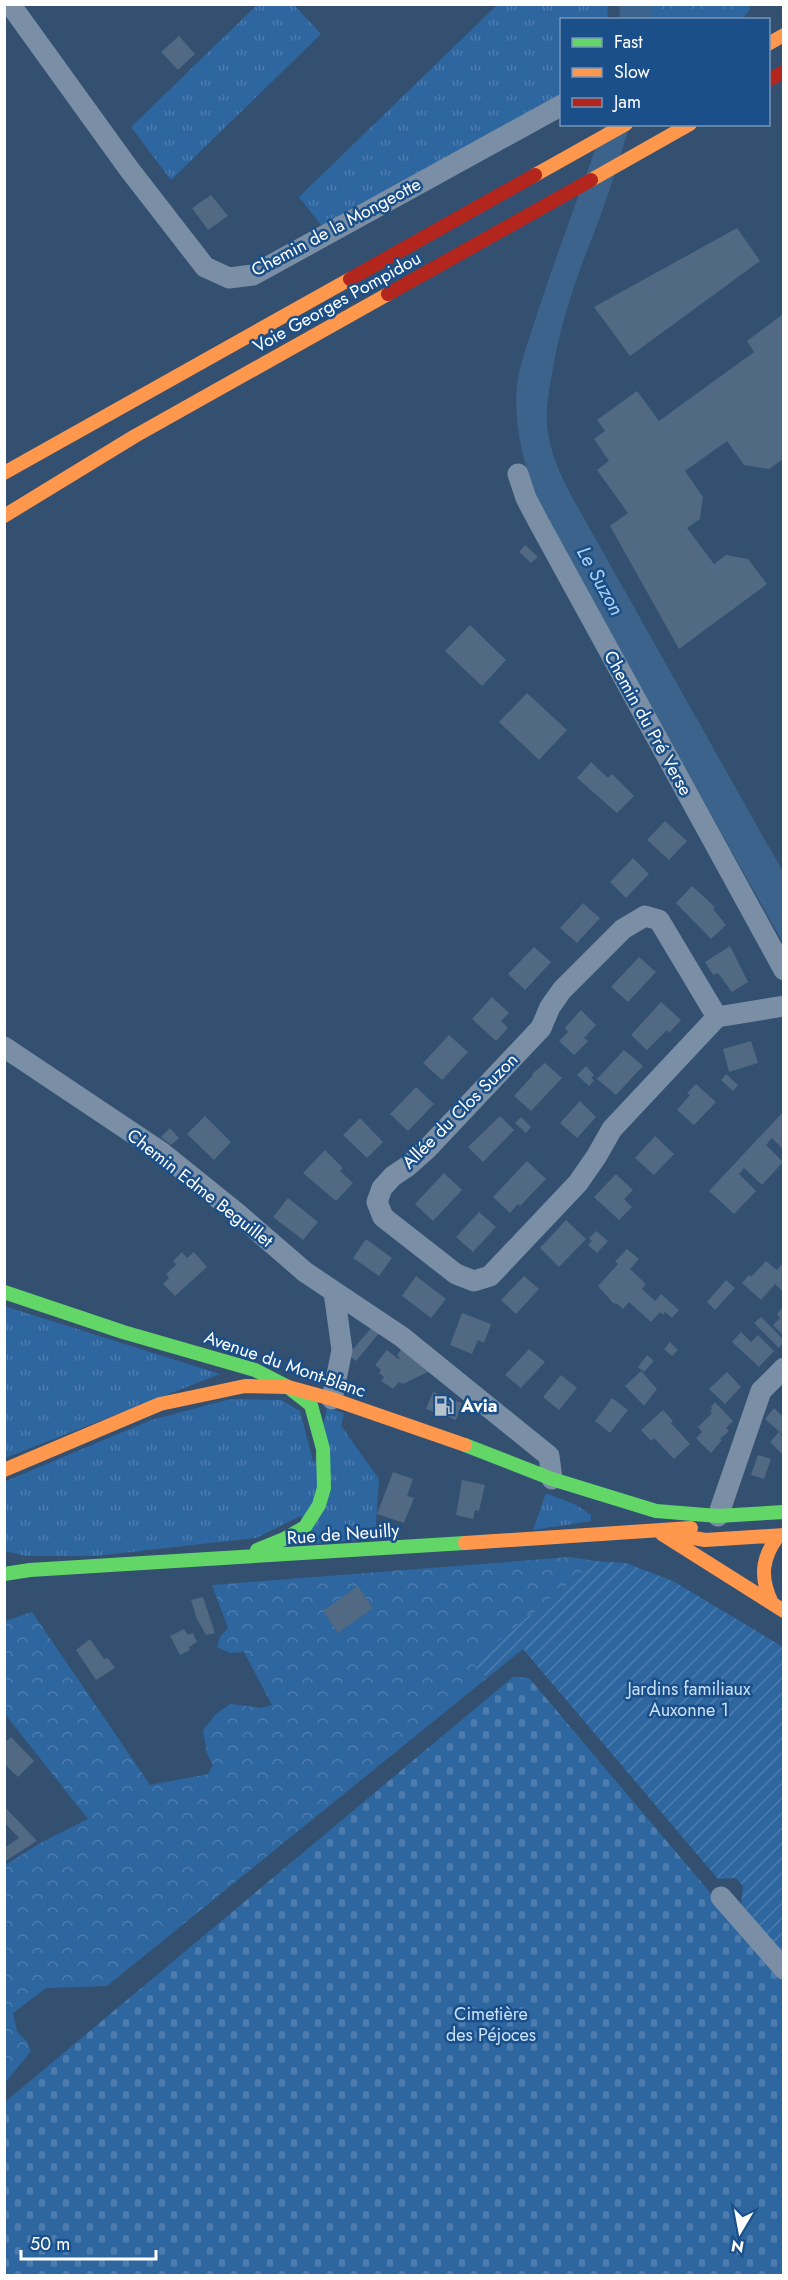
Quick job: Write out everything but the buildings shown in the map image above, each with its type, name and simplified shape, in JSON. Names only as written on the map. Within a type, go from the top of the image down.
[{"type":"main road","points":[[770,43],[783,35]]},
{"type":"main road","name":"Voie Georges Pompidou","points":[[4,473],[623,126]]},
{"type":"main road","name":"Voie Georges Pompidou","points":[[4,516],[135,436],[686,126]]},
{"type":"main road","name":"Avenue du Mont-Blanc","points":[[4,1292],[123,1332],[255,1370],[288,1387],[332,1399],[440,1435],[552,1479]]},
{"type":"main road","points":[[4,1470],[160,1404],[192,1395],[244,1386],[288,1387],[311,1405],[319,1431],[325,1466],[324,1488],[319,1505],[305,1527],[284,1539],[233,1559]]},
{"type":"main road","points":[[552,1479],[656,1511],[718,1516],[783,1512]]},
{"type":"main road","points":[[552,1479],[659,1532],[778,1607]]},
{"type":"main road","points":[[659,1532],[783,1520]]},
{"type":"main road","points":[[659,1532],[705,1540],[781,1535]]},
{"type":"main road","name":"Rue de Neuilly","points":[[4,1575],[30,1570],[659,1532]]},
{"type":"main road","points":[[778,1607],[765,1590],[762,1573],[770,1546],[781,1535]]},
{"type":"main road","name":"Rue de Neuilly","points":[[4,1561],[30,1570]]},
{"type":"street","name":"Chemin de la Mongeotte","points":[[10,4],[129,169],[205,267],[230,278],[253,275],[560,106]]},
{"type":"street","name":"Chemin du Pré Verse","points":[[518,474],[526,498],[538,521],[783,970]]},
{"type":"street","name":"Allée du Clos Suzon","points":[[645,916],[659,920],[717,1017],[612,1129],[578,1182],[490,1276],[474,1281],[456,1274],[383,1217],[377,1202],[382,1188],[393,1176],[426,1150],[542,1028],[550,1007],[562,990],[623,929],[645,916]]},
{"type":"street","points":[[717,1017],[783,1006]]},
{"type":"street","name":"Chemin Edme Beguillet","points":[[4,1047],[161,1152],[305,1272],[402,1337],[549,1456],[552,1479]]},
{"type":"street","points":[[332,1399],[342,1350],[334,1292]]},
{"type":"street","points":[[718,1516],[762,1391],[783,1368]]},
{"type":"street","points":[[721,1897],[783,1969]]},
{"type":"green space","points":[[257,5],[294,5],[321,34],[171,180],[131,127]]},
{"type":"green space","points":[[497,5],[608,5],[607,18],[560,18],[560,96],[324,229],[299,197]]},
{"type":"green space","points":[[652,5],[748,5],[750,9],[743,18],[652,18]]},
{"type":"green space","points":[[4,1306],[220,1374],[5,1458]]},
{"type":"green space","points":[[231,1399],[281,1400],[300,1411],[315,1469],[303,1515],[256,1538],[95,1556],[26,1556],[5,1551],[4,1482],[151,1420]]},
{"type":"green space","points":[[327,1408],[344,1413],[341,1426],[379,1479],[375,1539],[295,1545]]},
{"type":"green space","points":[[546,1493],[576,1505],[591,1515],[591,1521],[533,1530]]},
{"type":"green space","points":[[570,1557],[596,1561],[473,1662],[487,1678],[107,1986],[46,1988],[13,2013],[17,2031],[27,2042],[31,2051],[5,2083],[5,1865],[42,1842],[88,1819],[5,1714],[5,1621],[32,1612],[150,1785],[208,1774],[213,1765],[207,1753],[203,1730],[216,1714],[230,1704],[261,1708],[272,1705],[244,1652],[230,1653],[217,1647],[220,1637],[228,1628],[212,1585]]},
{"type":"green space","name":"Jardins familiaux Auxonne 1","points":[[596,1561],[626,1563],[673,1581],[783,1647],[783,1956],[741,1905],[743,1886],[736,1878],[718,1879],[523,1649],[487,1678],[472,1662]]},
{"type":"green space","name":"Cimetière des Péjoces","points":[[513,1677],[529,1678],[783,1979],[783,2275],[5,2276],[5,2102]]},
{"type":"water","points":[[619,5],[652,5],[652,18],[620,18]]},
{"type":"water","name":"Le Suzon","points":[[604,126],[630,126],[577,280],[555,355],[547,405],[550,444],[559,471],[572,497],[783,872],[783,943],[546,520],[534,490],[521,445],[516,397],[521,365],[553,266]]},
{"type":"traffic: fast","points":[[4,1292],[123,1332],[255,1370],[288,1387]]},
{"type":"traffic: fast","points":[[257,1550],[305,1527],[319,1505],[324,1488],[323,1449],[311,1405],[288,1387]]},
{"type":"traffic: fast","points":[[465,1445],[552,1479],[656,1511],[718,1516],[784,1512]]},
{"type":"traffic: fast","points":[[4,1574],[30,1570],[465,1543]]},
{"type":"traffic: slow","points":[[770,43],[784,35]]},
{"type":"traffic: slow","points":[[535,175],[622,126]]},
{"type":"traffic: slow","points":[[591,180],[686,126]]},
{"type":"traffic: slow","points":[[4,473],[350,279]]},
{"type":"traffic: slow","points":[[4,516],[135,436],[388,294]]},
{"type":"traffic: slow","points":[[4,1470],[160,1404],[245,1386],[288,1387],[332,1399],[465,1445]]},
{"type":"traffic: slow","points":[[465,1543],[691,1528]]},
{"type":"traffic: slow","points":[[667,1533],[705,1540],[784,1535]]},
{"type":"traffic: slow","points":[[662,1534],[784,1611]]},
{"type":"traffic: slow","points":[[772,1603],[765,1585],[764,1569],[768,1553],[778,1536]]},
{"type":"traffic: jam","points":[[770,79],[784,72]]},
{"type":"traffic: jam","points":[[350,279],[535,175]]},
{"type":"traffic: jam","points":[[388,294],[591,180]]},
{"type":"place","name":"Avia","points":[[444,1406]]}]
